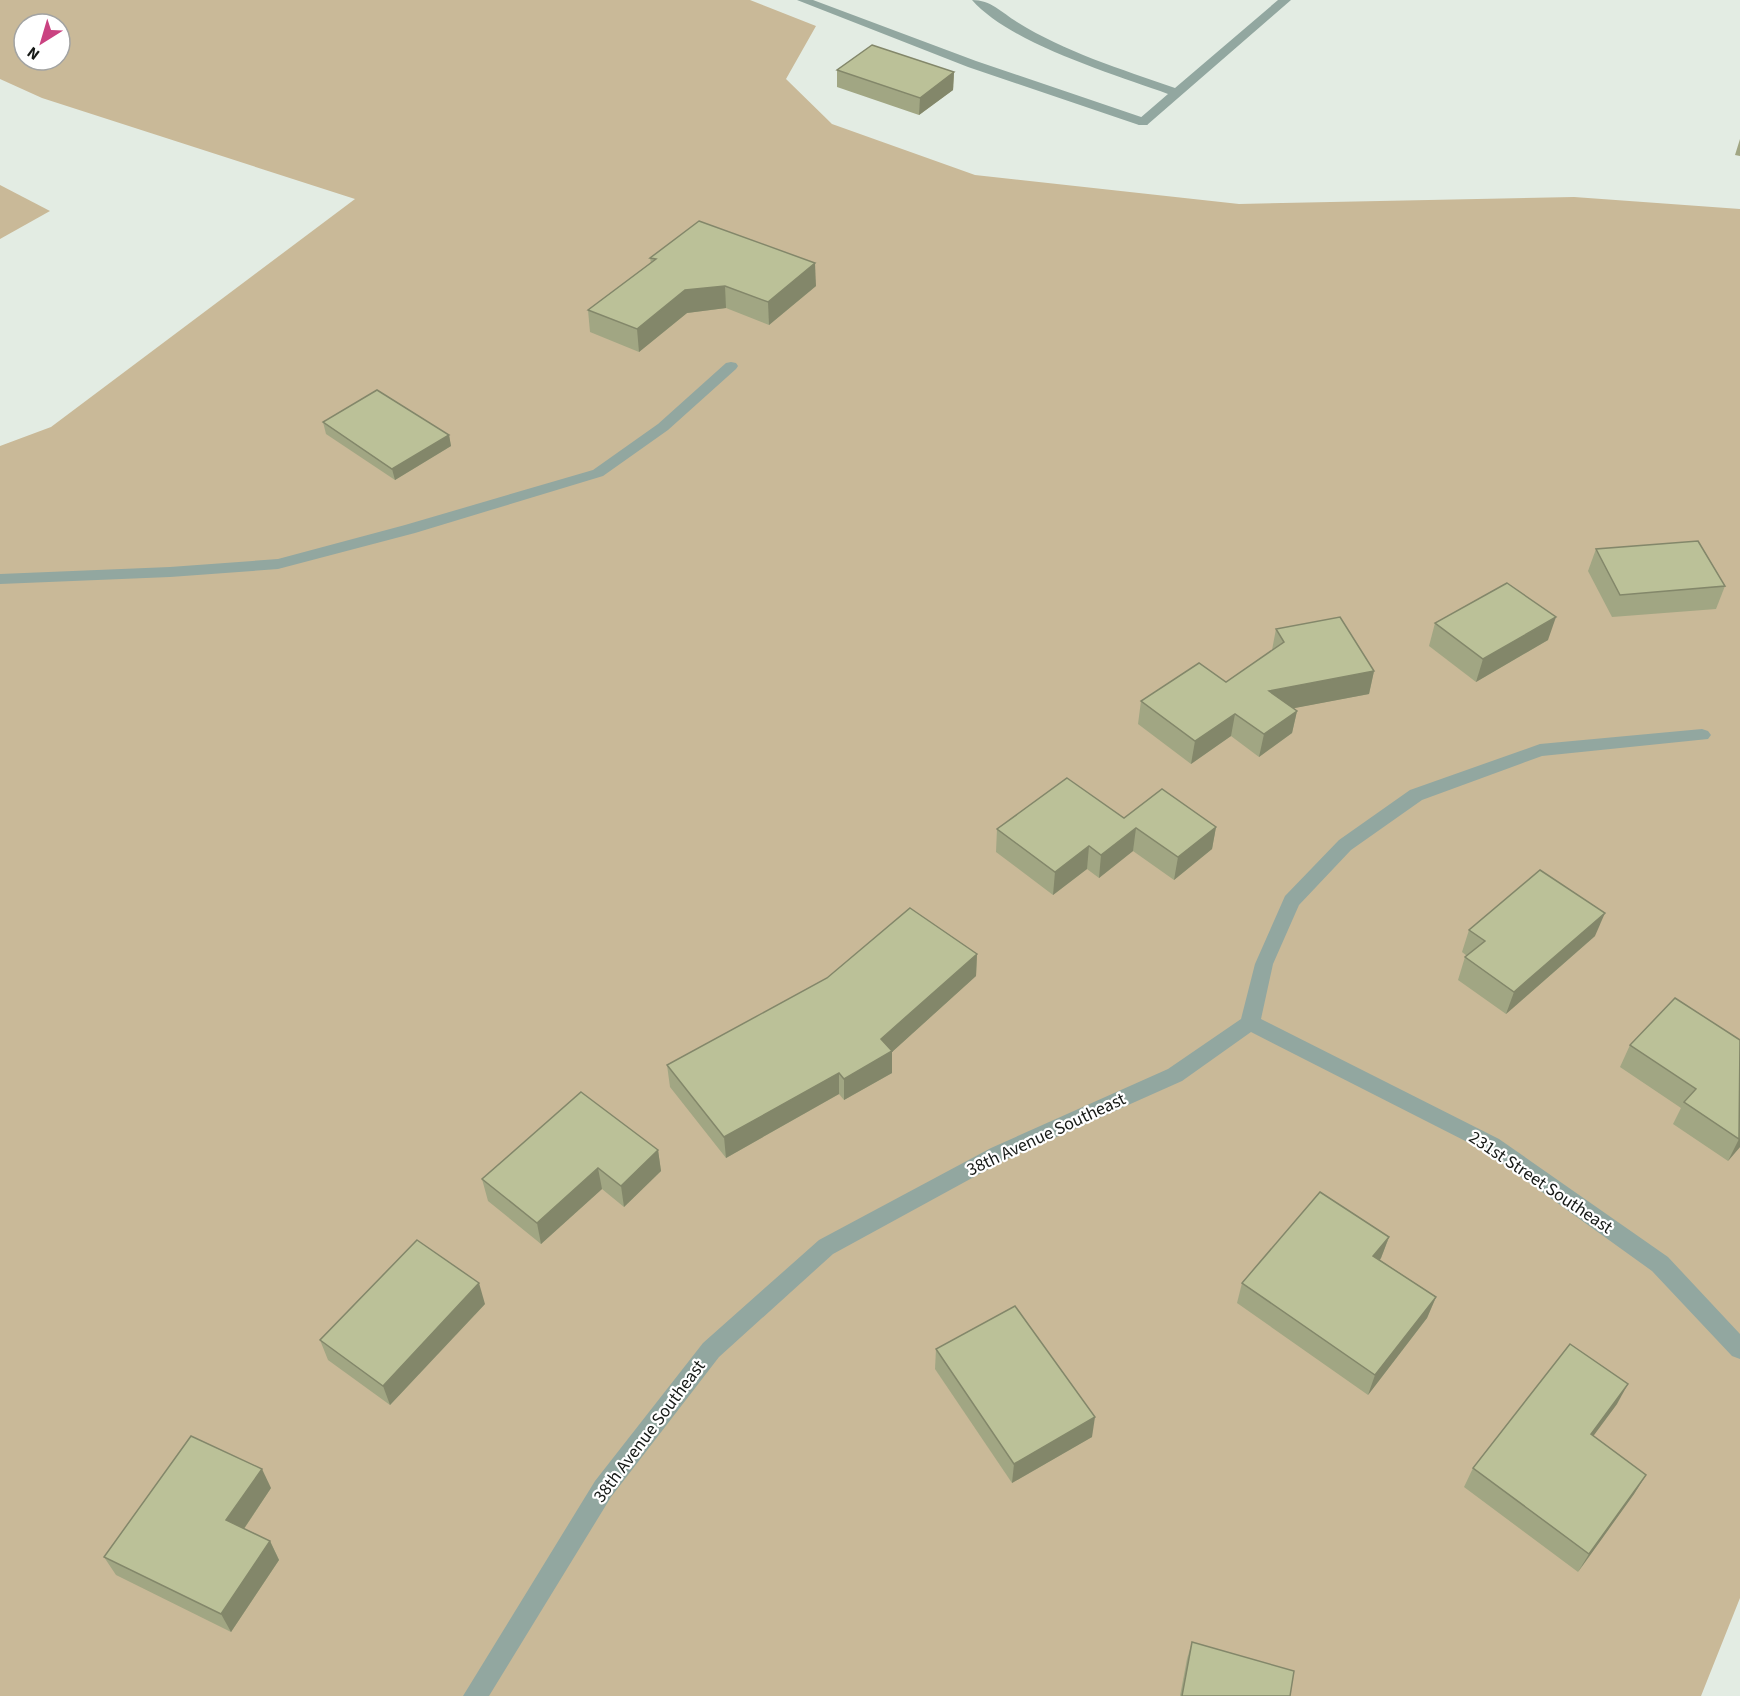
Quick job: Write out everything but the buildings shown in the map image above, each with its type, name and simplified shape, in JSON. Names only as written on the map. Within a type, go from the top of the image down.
[{"type":"street","points":[[803,0],[1040,90],[1143,122],[1285,0]]},
{"type":"street","points":[[978,0],[990,10],[1055,49],[1177,93]]},
{"type":"street","points":[[0,579],[170,572],[278,564],[410,530],[598,473],[663,428],[731,366]]},
{"type":"street","points":[[1250,1023],[1264,964],[1292,901],[1345,845],[1416,795],[1540,750],[1702,735]]},
{"type":"street","name":"231st Street Southeast","points":[[1250,1023],[1492,1145],[1660,1264],[1740,1349]]},
{"type":"street","name":"38th Avenue Southeast","points":[[475,1696],[603,1489],[703,1359],[826,1247],[998,1154],[1175,1075],[1250,1023]]},
{"type":"shaded area","points":[[0,0],[750,0],[816,26],[786,79],[832,124],[975,175],[1239,204],[1574,197],[1740,209],[1740,1598],[1701,1696],[0,1696],[0,446],[51,427],[355,199],[42,98],[0,79]]},
{"type":"shaded area","points":[[0,185],[50,211],[0,239]]}]
